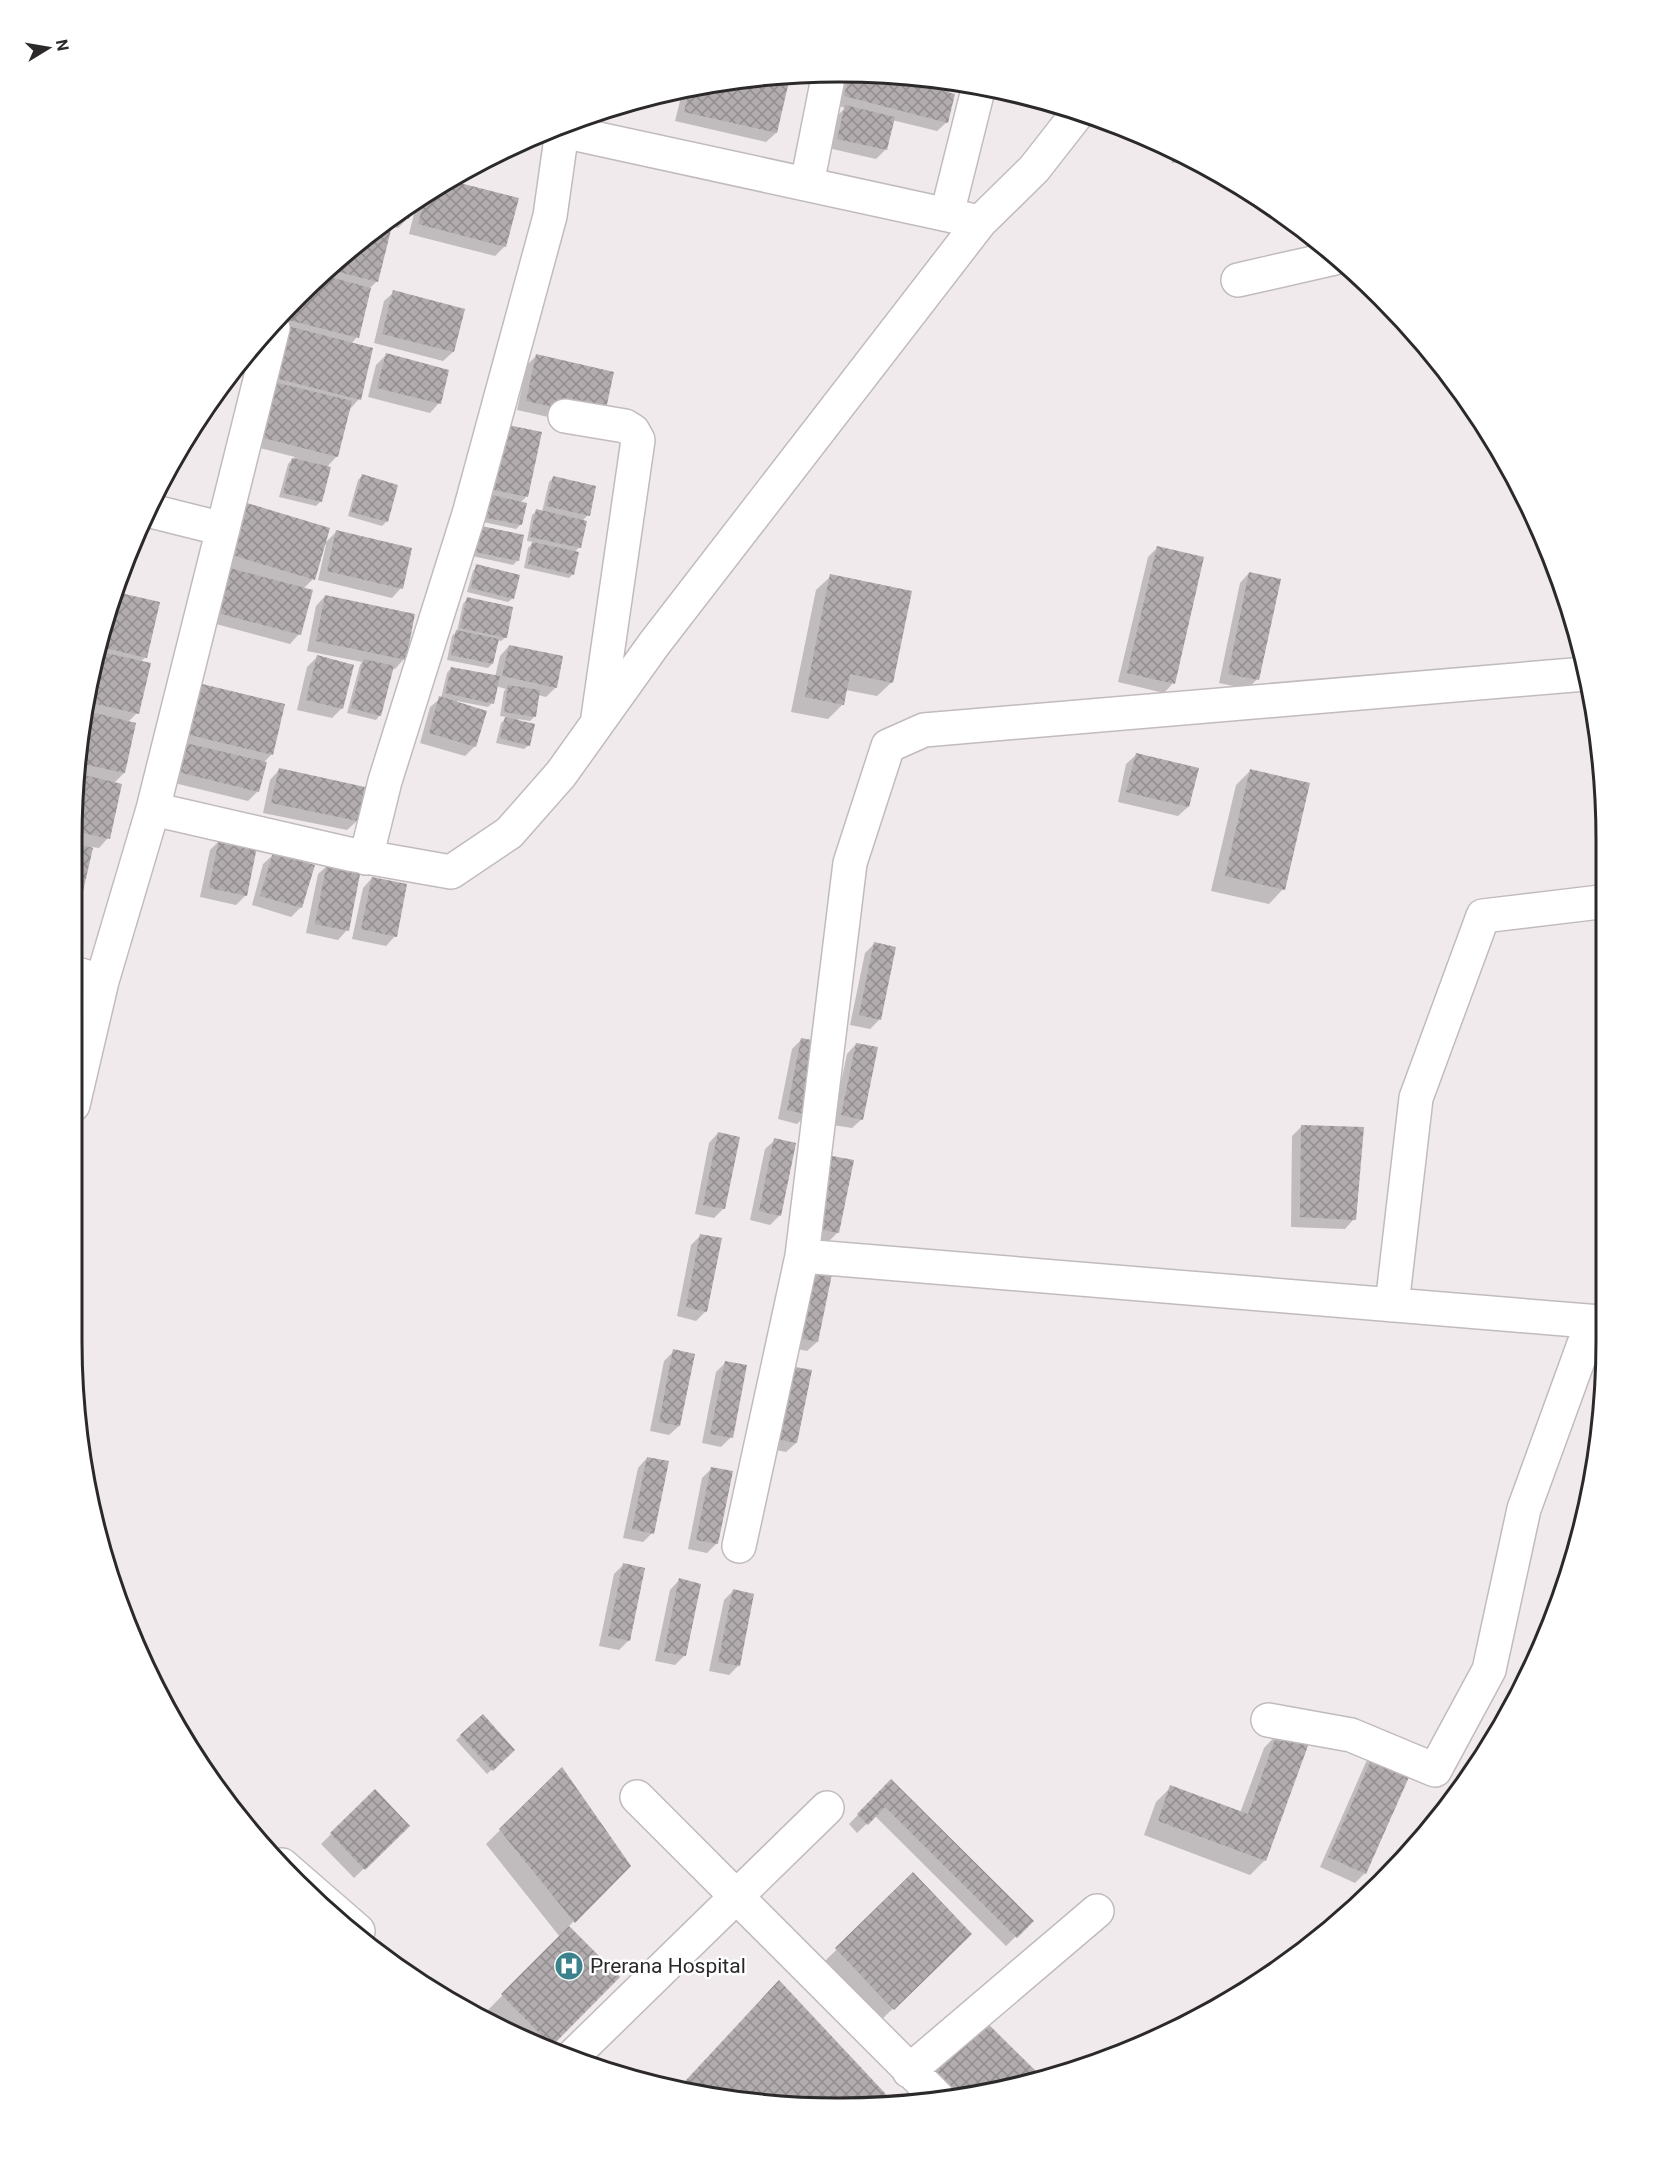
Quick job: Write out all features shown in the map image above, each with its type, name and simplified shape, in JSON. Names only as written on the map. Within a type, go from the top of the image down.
[{"type":"street","points":[[807,184],[827,83]]},
{"type":"street","points":[[946,214],[977,95]]},
{"type":"street","points":[[153,809],[366,858],[451,872],[509,833],[561,774],[654,644],[980,222],[1034,169],[1073,120]]},
{"type":"street","points":[[575,131],[980,222]]},
{"type":"street","points":[[366,858],[385,781],[469,514],[547,228],[562,136]]},
{"type":"street","points":[[1238,280],[1326,260]]},
{"type":"street","points":[[83,1020],[88,977],[153,809],[270,340]]},
{"type":"street","points":[[565,416],[625,426],[633,431],[638,440],[597,724]]},
{"type":"street","points":[[157,513],[223,529]]},
{"type":"street","points":[[739,1546],[802,1256],[850,863],[888,746],[924,730],[1578,675]]},
{"type":"street","points":[[1392,1305],[1416,1098],[1484,916],[1596,902]]},
{"type":"street","points":[[802,1256],[1596,1322],[1524,1509],[1489,1670],[1435,1770],[1351,1735],[1268,1720]]},
{"type":"street","points":[[637,1797],[932,2093]]},
{"type":"street","points":[[578,2051],[827,1808]]},
{"type":"street","points":[[909,2071],[1097,1911]]},
{"type":"building","points":[[848,82],[935,89],[955,94],[948,123],[844,96]]},
{"type":"building","points":[[788,84],[777,133],[684,112],[687,98]]},
{"type":"building","points":[[845,105],[895,117],[887,150],[837,139]]},
{"type":"building","points":[[462,184],[519,198],[506,247],[418,224],[422,208]]},
{"type":"building","points":[[391,230],[378,282],[338,272]]},
{"type":"building","points":[[332,278],[371,288],[359,338],[289,320]]},
{"type":"building","points":[[393,290],[465,309],[454,352],[382,334]]},
{"type":"building","points":[[284,325],[373,348],[361,400],[267,376],[278,331]]},
{"type":"building","points":[[386,353],[449,370],[441,404],[377,388]]},
{"type":"building","points":[[536,354],[614,372],[604,418],[526,401]]},
{"type":"building","points":[[270,381],[352,401],[338,457],[256,436]]},
{"type":"building","points":[[503,424],[542,432],[528,497],[489,489]]},
{"type":"building","points":[[292,458],[331,467],[322,502],[283,493]]},
{"type":"building","points":[[362,474],[398,485],[388,522],[351,512]]},
{"type":"building","points":[[553,476],[596,486],[590,516],[546,506]]},
{"type":"building","points":[[483,493],[527,503],[522,525],[477,516]]},
{"type":"building","points":[[237,500],[330,528],[315,580],[222,552]]},
{"type":"building","points":[[536,509],[587,521],[581,548],[530,537]]},
{"type":"building","points":[[472,524],[524,535],[519,561],[466,550]]},
{"type":"building","points":[[336,530],[412,548],[403,589],[327,571]]},
{"type":"building","points":[[532,542],[579,552],[574,575],[528,564]]},
{"type":"building","points":[[1157,546],[1204,557],[1175,684],[1127,673]]},
{"type":"building","points":[[476,564],[520,575],[514,599],[471,588]]},
{"type":"building","points":[[222,566],[313,590],[301,635],[210,611]]},
{"type":"building","points":[[1249,572],[1281,579],[1259,680],[1228,674]]},
{"type":"building","points":[[830,574],[912,591],[893,683],[850,674],[844,705],[805,697]]},
{"type":"building","points":[[124,594],[160,602],[147,658],[107,648]]},
{"type":"building","points":[[325,595],[415,614],[406,660],[316,641]]},
{"type":"building","points":[[467,597],[513,607],[507,638],[460,628]]},
{"type":"building","points":[[456,630],[499,639],[493,664],[451,655]]},
{"type":"building","points":[[509,645],[563,656],[557,688],[502,676]]},
{"type":"building","points":[[106,653],[151,663],[139,714],[95,704]]},
{"type":"building","points":[[317,655],[354,665],[343,709],[306,700]]},
{"type":"building","points":[[364,659],[394,666],[381,716],[351,708]]},
{"type":"building","points":[[451,667],[500,676],[494,704],[445,693]]},
{"type":"building","points":[[194,682],[285,704],[273,755],[182,733]]},
{"type":"building","points":[[508,685],[540,690],[536,717],[504,712]]},
{"type":"building","points":[[439,696],[487,711],[476,747],[429,733]]},
{"type":"building","points":[[94,713],[136,723],[125,773],[87,765]]},
{"type":"building","points":[[505,717],[535,724],[530,746],[500,738]]},
{"type":"building","points":[[181,742],[267,762],[259,792],[174,771]]},
{"type":"building","points":[[1136,753],[1199,768],[1189,807],[1126,792]]},
{"type":"building","points":[[279,768],[365,787],[358,821],[271,803]]},
{"type":"building","points":[[1250,769],[1310,783],[1285,890],[1225,876]]},
{"type":"building","points":[[86,775],[122,784],[110,839],[83,833]]},
{"type":"building","points":[[219,839],[257,847],[247,896],[209,888]]},
{"type":"building","points":[[83,846],[93,848],[83,891]]},
{"type":"building","points":[[273,853],[315,865],[302,908],[260,896]]},
{"type":"building","points":[[327,863],[361,869],[349,931],[315,924]]},
{"type":"building","points":[[372,877],[407,884],[397,937],[361,929]]},
{"type":"building","points":[[874,942],[896,947],[881,1020],[859,1015]]},
{"type":"building","points":[[801,1038],[823,1042],[808,1115],[787,1110]]},
{"type":"building","points":[[856,1043],[878,1047],[863,1120],[841,1115]]},
{"type":"building","points":[[1301,1125],[1364,1127],[1356,1220],[1300,1217]]},
{"type":"building","points":[[718,1132],[740,1137],[725,1209],[703,1205]]},
{"type":"building","points":[[774,1138],[796,1143],[781,1216],[759,1211]]},
{"type":"building","points":[[832,1156],[854,1160],[839,1233],[818,1229]]},
{"type":"building","points":[[700,1234],[722,1238],[707,1312],[686,1307]]},
{"type":"building","points":[[811,1265],[833,1269],[818,1342],[796,1337]]},
{"type":"building","points":[[673,1349],[695,1354],[680,1426],[659,1422]]},
{"type":"building","points":[[725,1361],[747,1365],[733,1438],[710,1434]]},
{"type":"building","points":[[790,1366],[812,1370],[797,1443],[775,1439]]},
{"type":"building","points":[[647,1457],[669,1461],[654,1534],[632,1529]]},
{"type":"building","points":[[711,1467],[733,1471],[718,1544],[696,1540]]},
{"type":"building","points":[[623,1563],[645,1568],[630,1641],[608,1636]]},
{"type":"building","points":[[679,1578],[701,1584],[686,1656],[664,1652]]},
{"type":"building","points":[[733,1589],[754,1594],[740,1666],[718,1662]]},
{"type":"building","points":[[483,1714],[515,1750],[493,1771],[460,1735]]},
{"type":"building","points":[[1278,1731],[1309,1743],[1266,1861],[1158,1821],[1170,1785],[1248,1814]]},
{"type":"building","points":[[1375,1751],[1413,1768],[1366,1874],[1328,1857]]},
{"type":"building","points":[[562,1767],[631,1866],[575,1923],[499,1829]]},
{"type":"building","points":[[891,1779],[1034,1921],[1017,1938],[885,1807],[868,1825],[857,1814]]},
{"type":"building","points":[[375,1789],[410,1826],[365,1870],[330,1833]]},
{"type":"building","points":[[913,1872],[972,1934],[894,2010],[835,1948]]},
{"type":"building","points":[[569,1926],[620,1977],[555,2043],[545,2039],[501,1994]]},
{"type":"building","points":[[779,1980],[889,2097],[790,2097],[741,2092],[684,2082]]},
{"type":"building","points":[[981,2017],[1037,2072],[947,2091],[928,2072]]},
{"type":"place","name":"Prerana Hospital","points":[[569,1966]]}]
